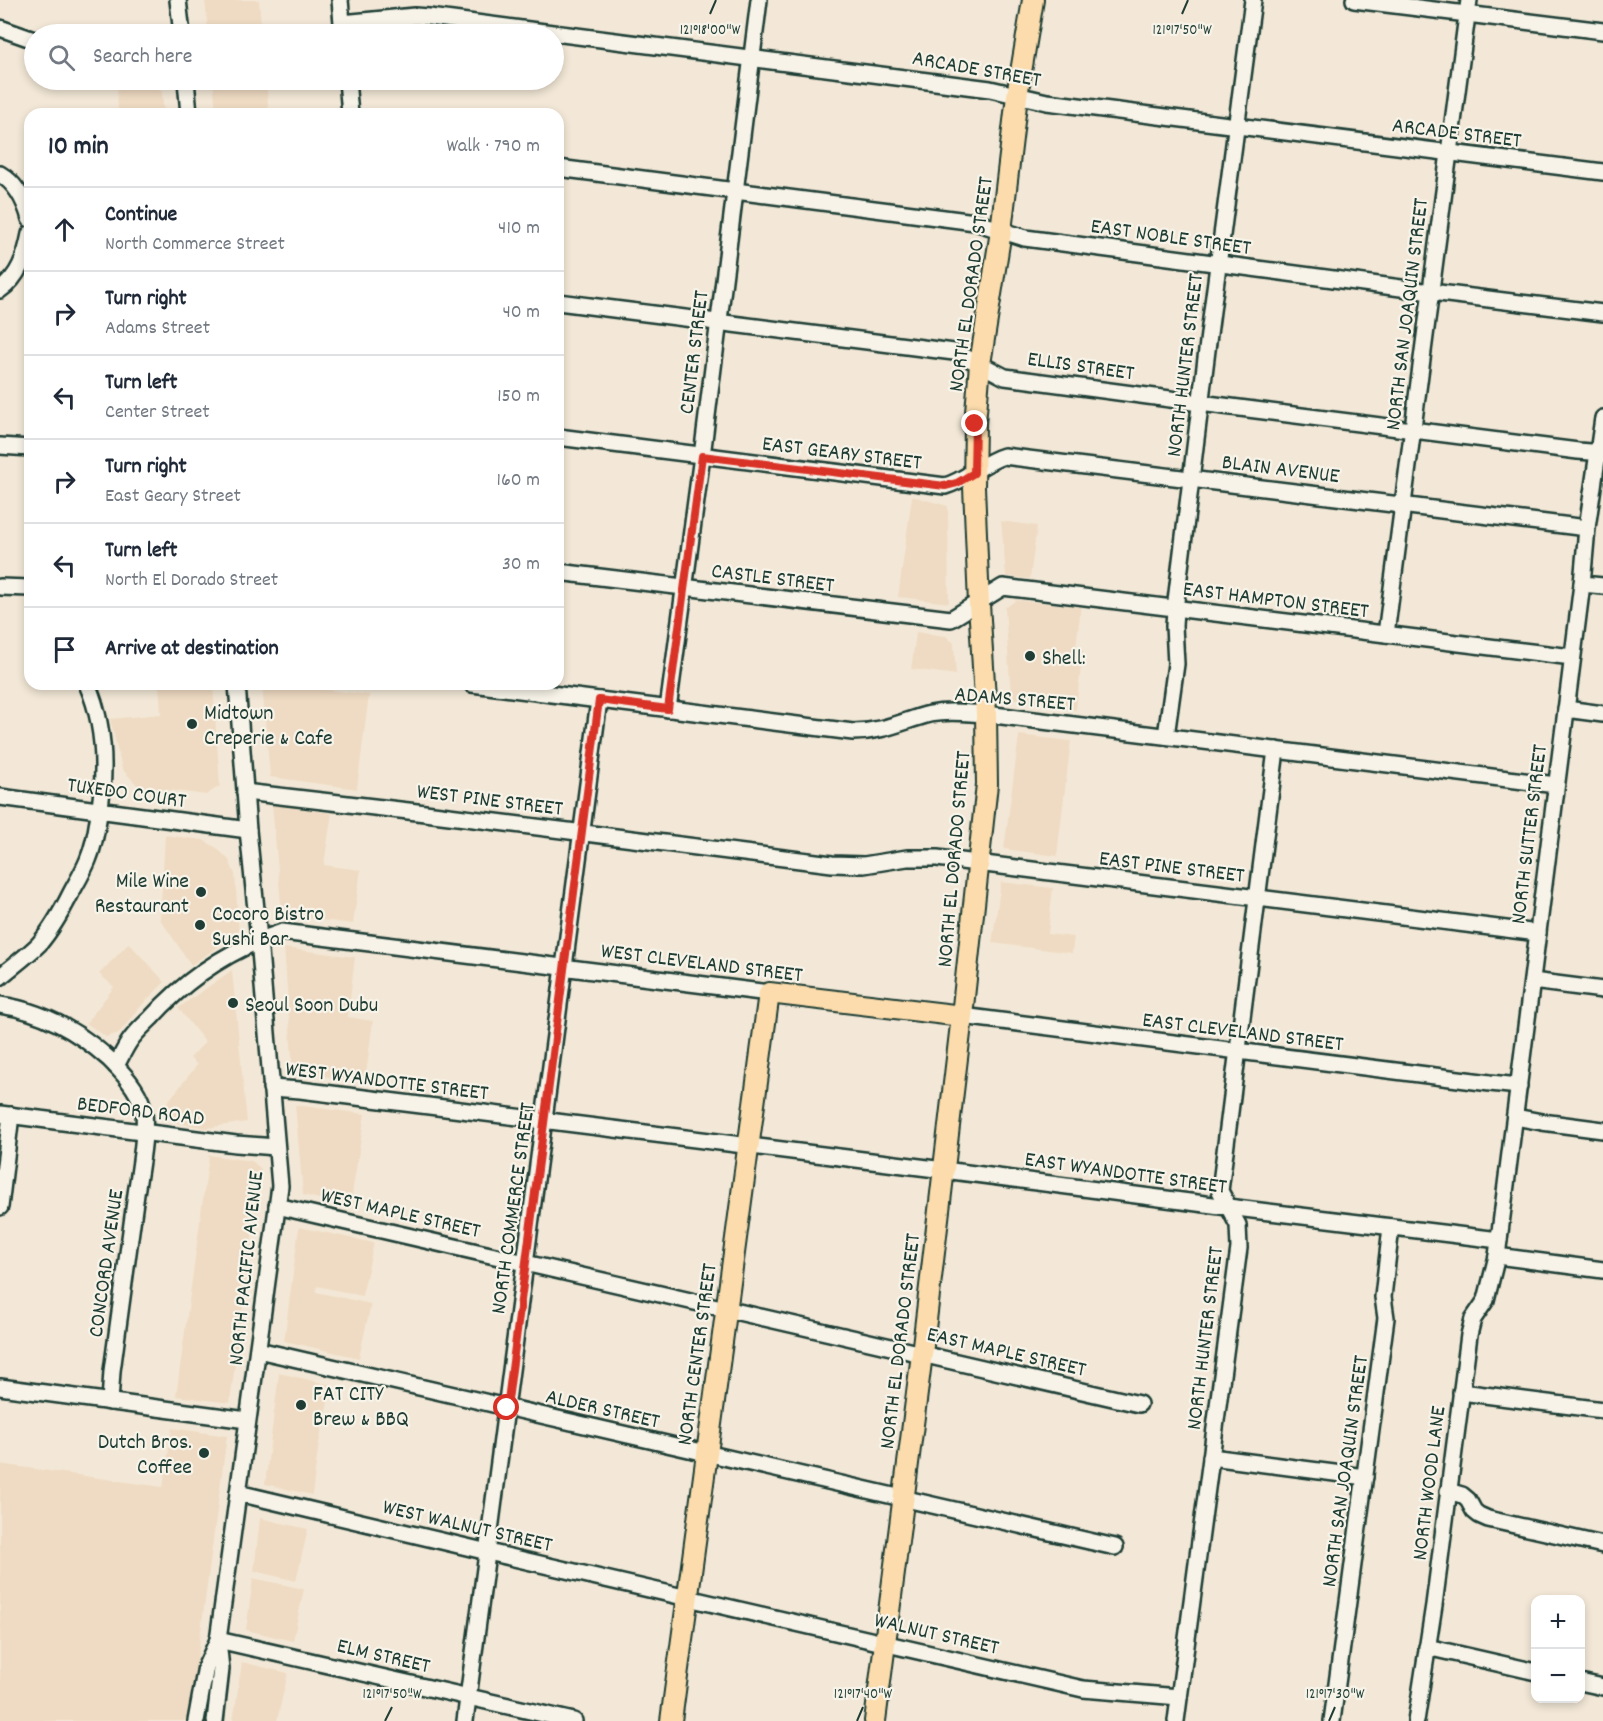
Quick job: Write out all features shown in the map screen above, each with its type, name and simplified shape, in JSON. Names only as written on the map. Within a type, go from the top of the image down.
[{"type":"main road","name":"NORTH EL DORADO STREET","points":[[874,1721],[922,1354],[987,784],[986,714],[974,473],[975,424],[980,364],[1001,231],[1017,96],[1033,0]]},
{"type":"main road","name":"WEST CLEVELAND STREET","points":[[769,993],[962,1016]]},
{"type":"main road","name":"NORTH CENTER STREET","points":[[671,1721],[769,993]]},
{"type":"street","points":[[178,0],[181,24]]},
{"type":"street","points":[[340,0],[342,24]]},
{"type":"street","name":"CENTER STREET","points":[[668,709],[759,0]]},
{"type":"street","name":"NORTH HUNTER STREET","points":[[1167,736],[1176,664],[1175,609],[1253,0]]},
{"type":"street","points":[[1354,0],[1468,7],[1603,31]]},
{"type":"street","name":"NORTH SAN JOAQUIN STREET","points":[[1386,634],[1468,7]]},
{"type":"street","name":"ARCADE STREET","points":[[368,24],[403,17],[429,17],[484,24]]},
{"type":"street","points":[[0,28],[24,36]]},
{"type":"street","name":"ARCADE STREET","points":[[564,34],[990,89],[1047,102],[1603,172]]},
{"type":"street","points":[[187,90],[188,108]]},
{"type":"street","points":[[348,90],[349,108]]},
{"type":"street","name":"EAST NOBLE STREET","points":[[564,169],[975,222],[1025,238],[1603,313]]},
{"type":"street","points":[[0,174],[12,184],[24,200]]},
{"type":"street","points":[[0,290],[6,286],[24,262]]},
{"type":"street","name":"ELLIS STREET","points":[[564,303],[954,352],[1005,377],[1601,453]]},
{"type":"street","name":"NORTH SUTTER STREET","points":[[1498,1248],[1582,584],[1587,528],[1601,453],[1603,418]]},
{"type":"street","name":"EAST GEARY STREET","points":[[564,438],[945,486],[957,483],[974,473]]},
{"type":"street","points":[[0,446],[24,448]]},
{"type":"street","name":"BLAIN AVENUE","points":[[974,473],[994,459],[1004,456],[1587,528]]},
{"type":"street","name":"CASTLE STREET","points":[[564,573],[951,619],[979,604]]},
{"type":"street","points":[[1582,584],[1603,586]]},
{"type":"street","points":[[0,587],[24,588]]},
{"type":"street","name":"EAST HAMPTON STREET","points":[[979,604],[1003,587],[1572,657]]},
{"type":"street","points":[[0,977],[39,943],[49,930],[88,860],[100,811],[104,780],[103,744],[89,690]]},
{"type":"street","name":"NORTH PACIFIC AVENUE","points":[[215,1721],[221,1669],[218,1640],[280,1186],[237,690]]},
{"type":"street","name":"ADAMS STREET","points":[[520,690],[853,732],[884,729],[933,714],[959,712],[986,714],[1556,785]]},
{"type":"street","name":"NORTH COMMERCE STREET","points":[[465,1721],[599,700]]},
{"type":"street","points":[[1566,709],[1603,714]]},
{"type":"street","name":"NORTH HUNTER STREET","points":[[1176,1721],[1239,1248],[1239,1229],[1220,1191],[1276,750]]},
{"type":"street","name":"WEST PINE STREET","points":[[245,792],[800,860]]},
{"type":"street","name":"TUXEDO COURT","points":[[0,797],[248,830]]},
{"type":"street","name":"EAST PINE STREET","points":[[800,860],[864,865],[907,858],[937,858],[1538,933]]},
{"type":"street","name":"WEST CLEVELAND STREET","points":[[116,1066],[130,1040],[190,979],[222,958],[259,939],[282,932],[769,993]]},
{"type":"street","points":[[1532,981],[1603,990]]},
{"type":"street","name":"CONCORD AVENUE","points":[[0,1005],[32,1012],[69,1028],[90,1042],[126,1076],[144,1111],[142,1156],[112,1371],[110,1402]]},
{"type":"street","name":"EAST CLEVELAND STREET","points":[[962,1016],[1519,1086]]},
{"type":"street","name":"WEST WYANDOTTE STREET","points":[[271,1088],[747,1146]]},
{"type":"street","points":[[0,1207],[6,1115]]},
{"type":"street","name":"BEDFORD ROAD","points":[[6,1115],[276,1147]]},
{"type":"street","points":[[1515,1117],[1603,1130]]},
{"type":"street","name":"EAST WYANDOTTE STREET","points":[[747,1146],[1391,1227],[1603,1270]]},
{"type":"street","name":"WEST MAPLE STREET","points":[[277,1206],[725,1307]]},
{"type":"street","name":"NORTH SAN JOAQUIN STREET","points":[[1332,1721],[1386,1318],[1383,1297],[1391,1227]]},
{"type":"street","name":"NORTH WOOD LANE","points":[[1416,1721],[1468,1335],[1473,1319],[1486,1299],[1498,1248]]},
{"type":"street","name":"EAST MAPLE STREET","points":[[725,1307],[1139,1404]]},
{"type":"street","name":"ALDER STREET","points":[[258,1350],[1115,1547]]},
{"type":"street","points":[[0,1387],[248,1420]]},
{"type":"street","points":[[1461,1392],[1603,1410]]},
{"type":"street","points":[[1211,1457],[1365,1477]]},
{"type":"street","points":[[1448,1491],[1462,1495],[1474,1511],[1488,1519],[1603,1545]]},
{"type":"street","name":"WEST WALNUT STREET","points":[[238,1493],[688,1599]]},
{"type":"street","name":"WALNUT STREET","points":[[688,1599],[1083,1689],[1179,1697]]},
{"type":"street","name":"NORTH PACIFIC AVENUE","points":[[196,1721],[206,1666],[218,1640]]},
{"type":"street","name":"ELM STREET","points":[[218,1640],[574,1721]]},
{"type":"street","points":[[1427,1647],[1531,1671]]},
{"type":"street","points":[[1585,1683],[1603,1688]]},
{"type":"shaded area","points":[[205,0],[259,0],[261,24],[207,24]]},
{"type":"shaded area","points":[[117,90],[160,90],[162,92],[163,108],[118,108]]},
{"type":"shaded area","points":[[214,90],[267,90],[268,108],[215,108]]},
{"type":"shaded area","points":[[912,496],[948,506],[949,603],[898,597]]},
{"type":"shaded area","points":[[1001,521],[1037,526],[1030,579],[1006,576]]},
{"type":"shaded area","points":[[1016,600],[1081,607],[1076,648],[1083,650],[1076,710],[1011,698],[1005,608]]},
{"type":"shaded area","points":[[916,632],[946,636],[954,643],[956,675],[911,669]]},
{"type":"shaded area","points":[[159,690],[213,690],[220,786],[206,795],[138,786],[122,769],[110,719],[161,714]]},
{"type":"shaded area","points":[[263,690],[329,690],[369,695],[357,789],[270,777]]},
{"type":"shaded area","points":[[1019,735],[1071,741],[1057,856],[1004,849]]},
{"type":"shaded area","points":[[272,805],[332,813],[324,865],[361,870],[353,924],[282,915]]},
{"type":"shaded area","points":[[165,835],[203,840],[217,848],[229,860],[235,874],[239,933],[191,965],[160,919]]},
{"type":"shaded area","points":[[1001,882],[1053,888],[1048,934],[1074,937],[1072,953],[992,943]]},
{"type":"shaded area","points":[[129,943],[165,982],[119,1033],[106,1037],[86,1023],[114,987],[99,974]]},
{"type":"shaded area","points":[[284,948],[355,957],[348,1017],[373,1021],[365,1082],[293,1072]]},
{"type":"shaded area","points":[[232,970],[247,1122],[206,1128],[174,1122],[162,1109],[197,1065],[190,1058],[205,1042],[178,1008]]},
{"type":"shaded area","points":[[295,1105],[365,1114],[351,1207],[303,1195]]},
{"type":"shaded area","points":[[209,1155],[252,1161],[261,1169],[230,1403],[176,1396]]},
{"type":"shaded area","points":[[299,1227],[374,1243],[362,1296],[317,1286],[316,1292],[371,1304],[359,1358],[284,1341]]},
{"type":"shaded area","points":[[279,1373],[332,1385],[319,1443],[312,1495],[265,1484]]},
{"type":"shaded area","points":[[172,1428],[227,1436],[189,1721],[0,1721],[0,1464],[163,1487]]},
{"type":"shaded area","points":[[260,1518],[308,1529],[296,1581],[254,1571]]},
{"type":"shaded area","points":[[253,1578],[304,1589],[293,1641],[246,1630]]},
{"type":"shaded area","points":[[242,1662],[288,1673],[277,1721],[233,1721]]},
{"type":"place","name":"Shell:","points":[[1030,656]]},
{"type":"place","name":"Midtown Creperie & Cafe","points":[[192,724]]},
{"type":"place","name":"Mile Wine Restaurant","points":[[201,892]]},
{"type":"place","name":"Cocoro Bistro Sushi Bar","points":[[200,925]]},
{"type":"place","name":"Seoul Soon Dubu","points":[[233,1003]]},
{"type":"place","name":"FAT CITY Brew & BBQ","points":[[301,1405]]},
{"type":"place","name":"Dutch Bros. Coffee","points":[[204,1453]]},
{"type":"route","points":[[507,1408],[599,700],[668,709],[702,456],[945,486],[957,483],[974,473],[975,424]]}]
